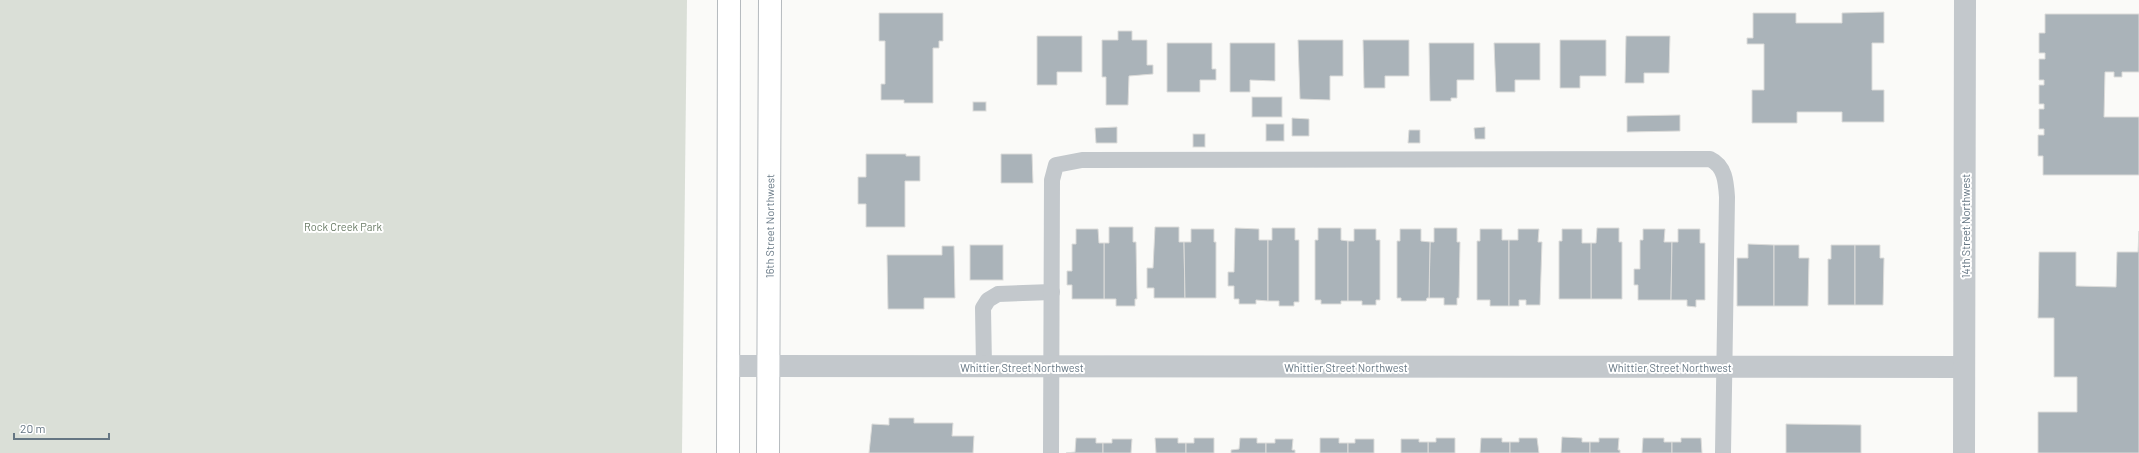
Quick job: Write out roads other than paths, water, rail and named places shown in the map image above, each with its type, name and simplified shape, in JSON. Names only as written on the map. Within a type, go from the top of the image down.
[{"type":"main road","points":[[728,453],[729,0]]},
{"type":"main road","name":"16th Street Northwest","points":[[768,453],[770,0]]},
{"type":"street","name":"14th Street Northwest","points":[[1964,453],[1965,0]]},
{"type":"street","name":"Whittier Street Northwest","points":[[728,366],[1964,367]]},
{"type":"lane","points":[[1051,453],[1052,180],[1056,165],[1090,160],[1710,159],[1718,163],[1725,176],[1727,197],[1723,453]]},
{"type":"lane","points":[[984,367],[983,308],[988,300],[998,294],[1052,292]]},
{"type":"park label","name":"Rock Creek Park","points":[[343,226]]}]
